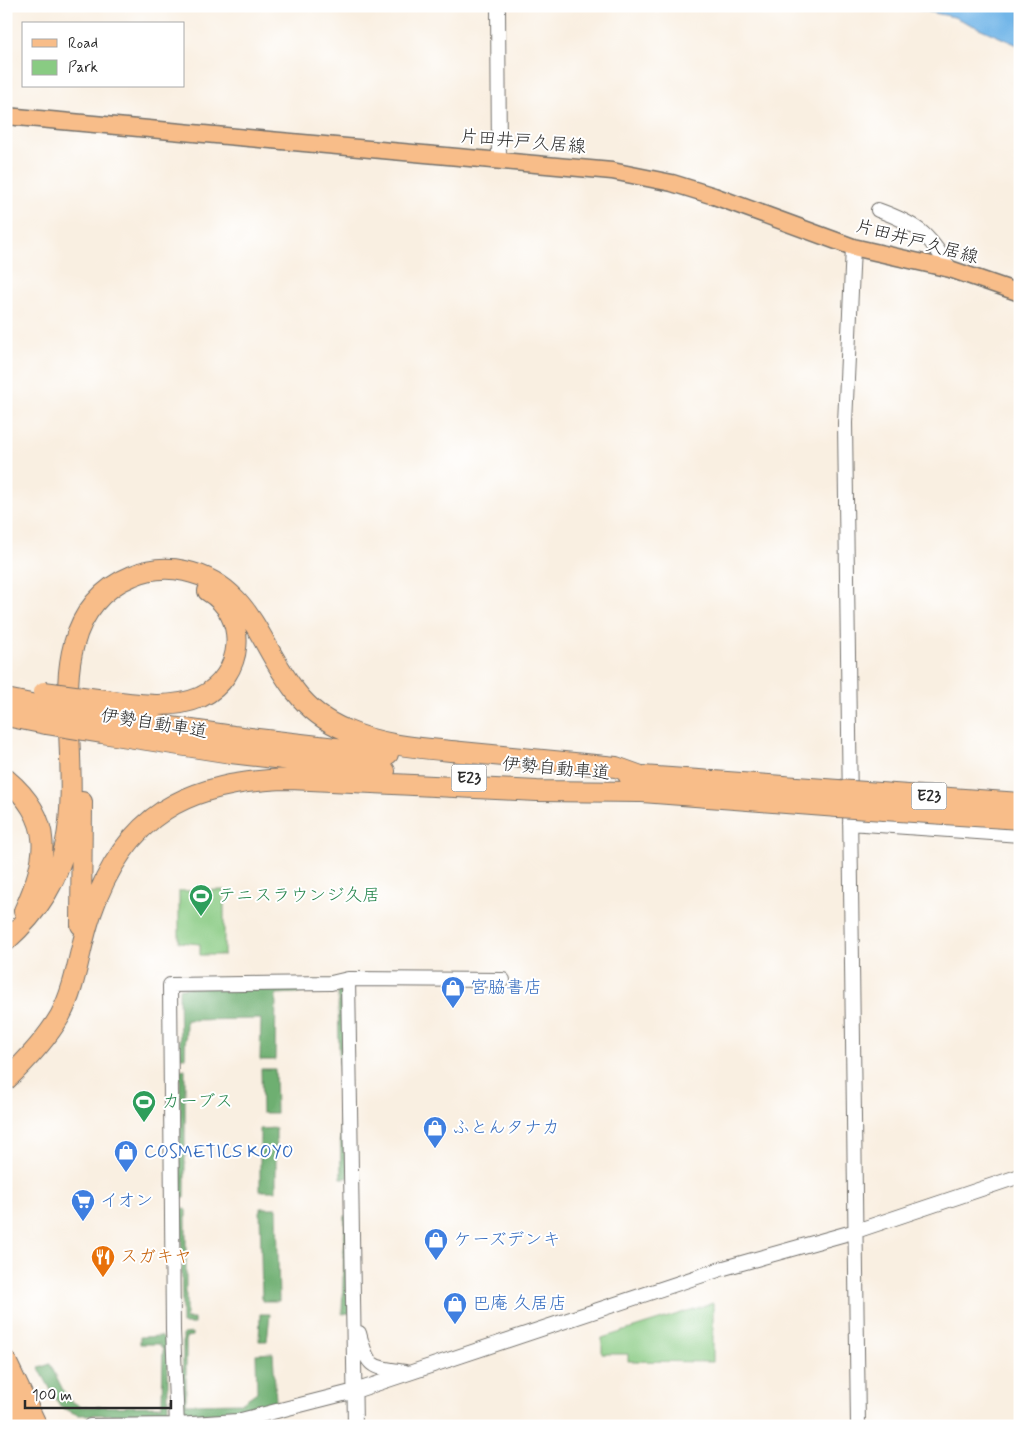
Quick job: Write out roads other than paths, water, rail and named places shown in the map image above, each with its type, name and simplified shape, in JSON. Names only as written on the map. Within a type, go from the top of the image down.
[{"type":"highway","points":[[10,938],[42,904],[59,871],[68,840],[71,802],[67,688],[76,638],[96,600],[113,586],[142,572],[176,569],[200,574],[222,585],[247,611],[296,693],[319,716],[347,731],[388,744],[616,767],[641,784]]},
{"type":"highway","points":[[80,952],[83,843],[79,689],[83,656],[94,624],[116,599],[132,589],[153,582],[168,580],[197,586],[210,592],[226,607],[238,636],[238,647],[229,671],[213,689],[201,697],[157,704],[103,717]]},
{"type":"highway","points":[[6,687],[45,708]]},
{"type":"highway","name":"伊勢自動車道","points":[[6,699],[45,708],[307,746],[641,784],[838,798],[1020,803]]},
{"type":"highway","name":"伊勢自動車道","points":[[6,716],[45,708]]},
{"type":"highway","points":[[6,779],[28,801],[36,816],[43,851],[39,878],[10,938]]},
{"type":"highway","points":[[6,1080],[44,1039],[60,1015],[74,983],[80,952],[108,872],[127,845],[152,819],[196,793],[212,788],[260,780],[290,779],[537,791],[641,784]]},
{"type":"highway","name":"伊勢自動車道","points":[[838,798],[1018,833]]},
{"type":"highway","points":[[6,1361],[38,1426]]},
{"type":"highway","points":[[6,1397],[21,1426]]},
{"type":"main road","name":"片田井戸久居線","points":[[6,116],[604,170],[657,180],[714,196],[853,247],[950,269],[1020,293]]},
{"type":"street","points":[[498,6],[499,160]]},
{"type":"street","points":[[878,210],[906,220],[925,234],[950,269]]},
{"type":"street","points":[[853,247],[845,424],[858,1426]]},
{"type":"street","points":[[850,823],[1018,833]]},
{"type":"street","points":[[177,1425],[173,1330],[170,985],[331,983],[348,979],[503,980]]},
{"type":"street","points":[[348,979],[355,1426]]},
{"type":"street","points":[[90,1426],[177,1425],[237,1421],[355,1391],[724,1268],[856,1231],[1020,1176]]},
{"type":"street","points":[[354,1313],[367,1360],[380,1369],[409,1372]]},
{"type":"water","points":[[901,6],[1020,6],[1020,46],[954,17]]},
{"type":"place","name":"テニスラウンジ久居","points":[[201,917]]},
{"type":"place","name":"宮脇書店","points":[[453,1009]]},
{"type":"place","name":"カーブス","points":[[144,1123]]},
{"type":"place","name":"ふとんタナカ","points":[[435,1149]]},
{"type":"place","name":"COSMETICS KOYO","points":[[126,1173]]},
{"type":"place","name":"イオン","points":[[83,1222]]},
{"type":"place","name":"ケーズデンキ","points":[[436,1261]]},
{"type":"place","name":"スガキヤ","points":[[103,1278]]},
{"type":"place","name":"巴庵 久居店","points":[[455,1325]]}]
